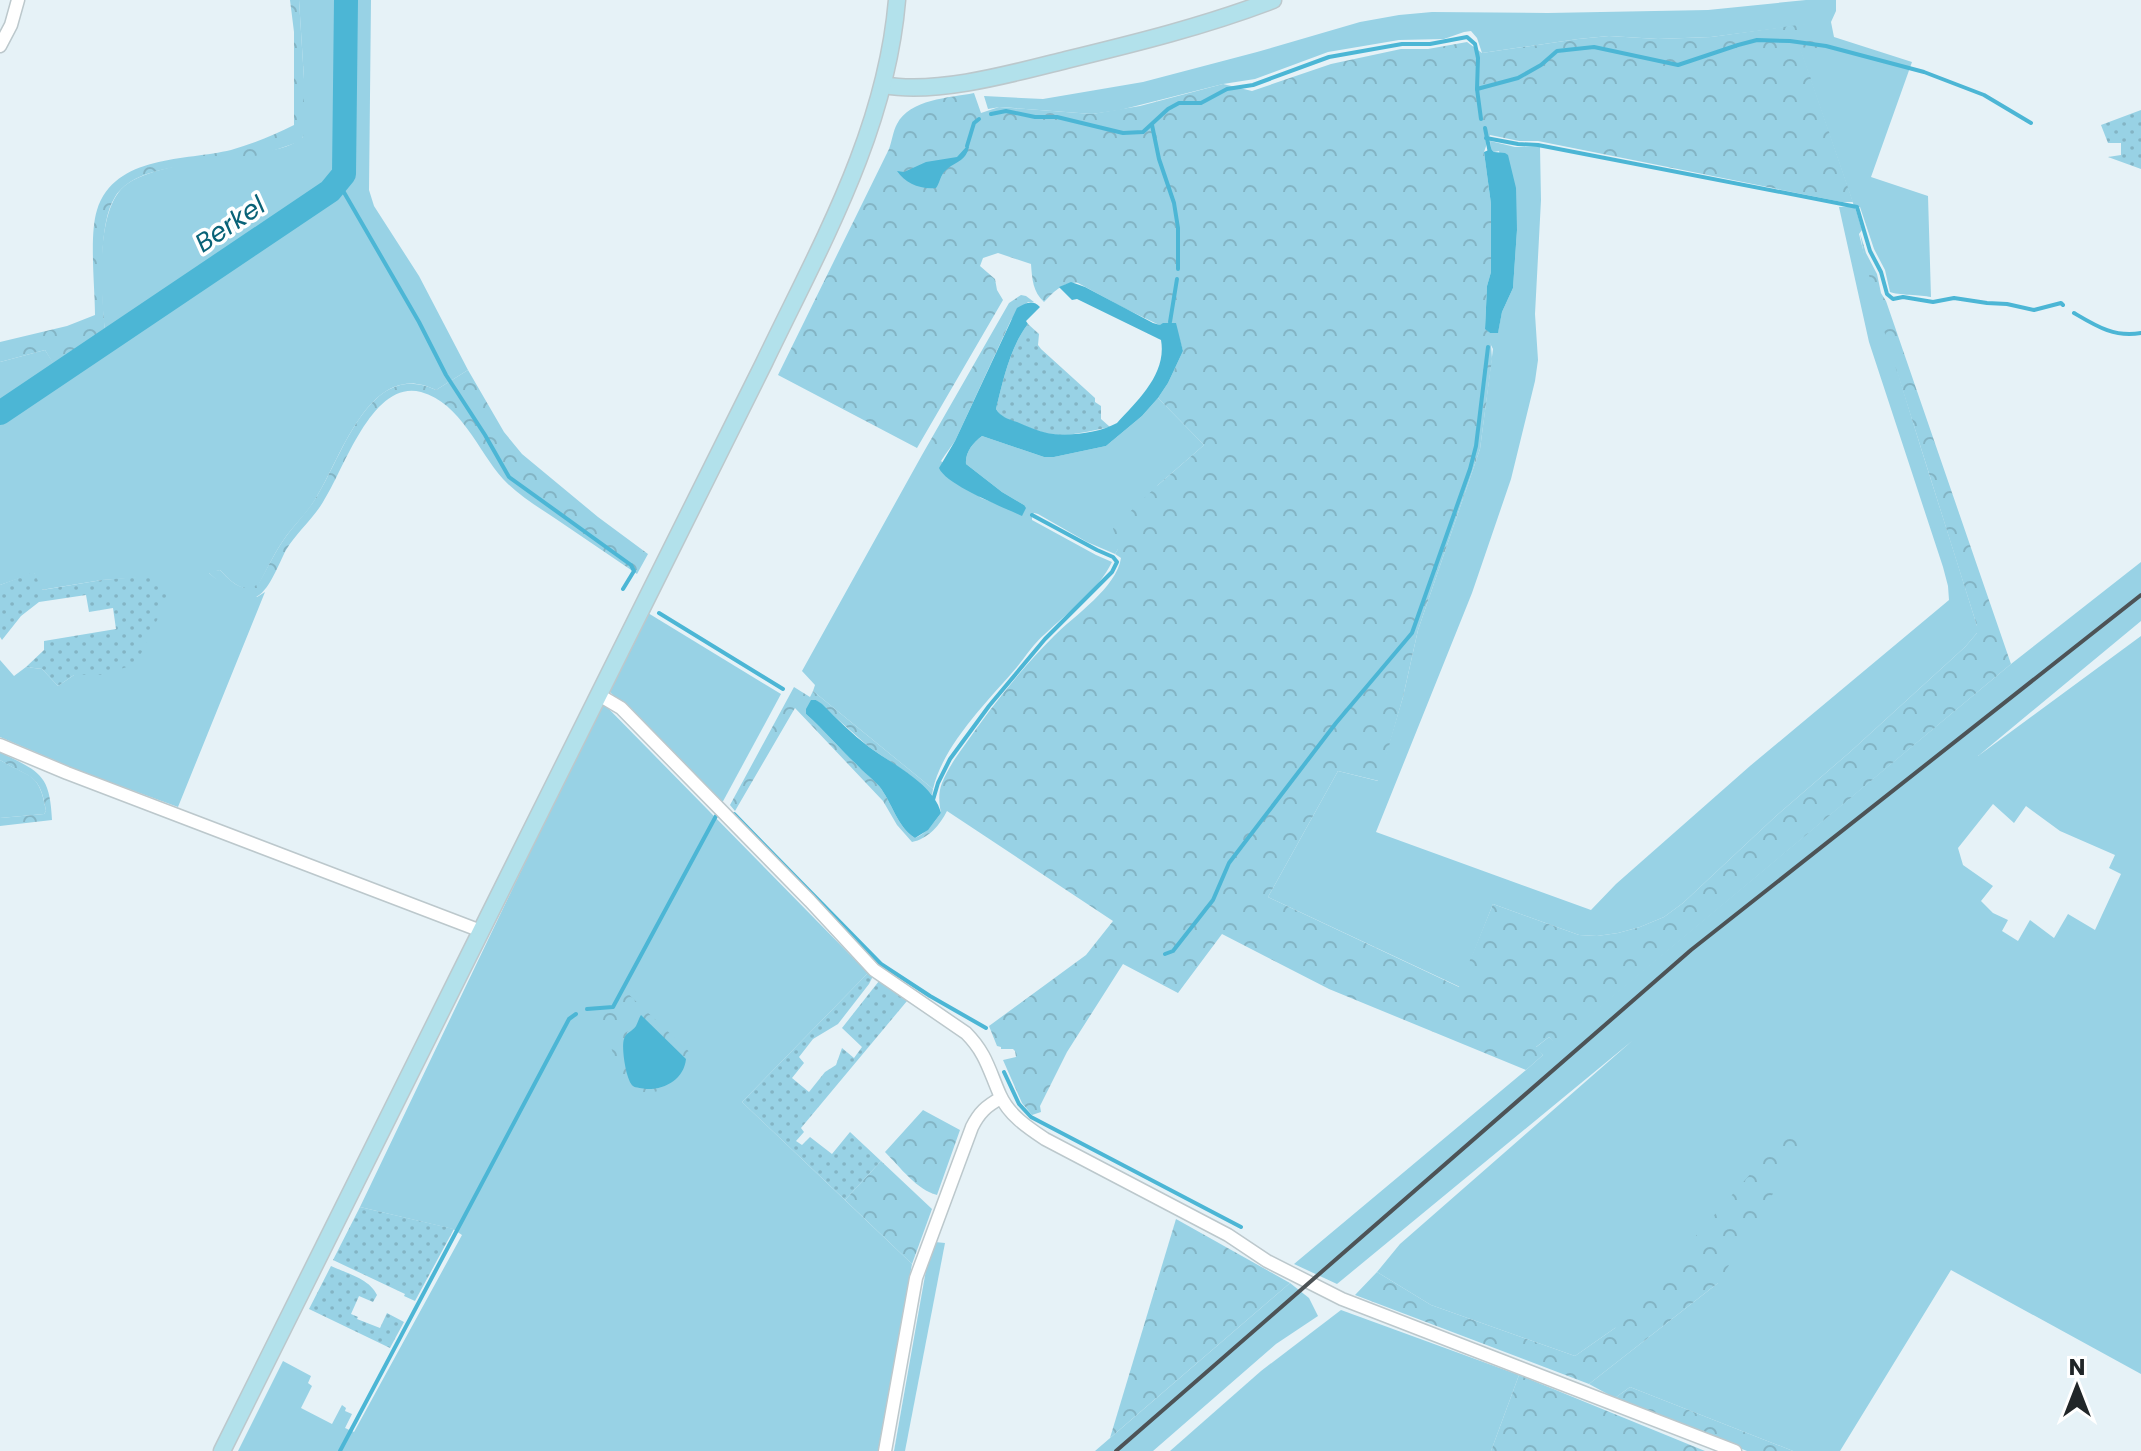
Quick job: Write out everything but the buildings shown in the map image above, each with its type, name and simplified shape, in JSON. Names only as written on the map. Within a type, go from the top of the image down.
[{"type":"main road","points":[[222,1451],[843,200],[867,141],[884,85],[897,0]]},
{"type":"main road","points":[[884,85],[907,87],[977,81],[1173,33],[1273,0]]},
{"type":"street","points":[[0,46],[11,25],[18,0]]},
{"type":"street","points":[[599,695],[621,708],[874,970],[978,1044],[1001,1098],[1021,1123],[1045,1139],[1342,1299],[1735,1451]]},
{"type":"street","points":[[0,745],[481,931]]},
{"type":"street","points":[[885,1451],[916,1278],[972,1127],[987,1105],[1001,1098]]},
{"type":"green space","points":[[290,0],[299,0],[304,79],[304,134],[301,141],[242,159],[155,171],[125,186],[115,197],[105,225],[102,262],[105,331],[54,365],[45,350],[0,362],[0,342],[67,326],[95,315],[95,221],[106,192],[119,179],[135,169],[154,163],[239,148],[294,125],[294,32]]},
{"type":"green space","points":[[299,0],[342,0],[342,174],[326,189],[0,410],[0,362],[45,350],[54,364],[105,331],[102,296],[104,231],[116,195],[127,184],[153,172],[268,151],[303,137],[304,79]]},
{"type":"green space","points":[[348,0],[371,0],[369,190],[374,206],[419,276],[468,370],[436,390],[413,383],[394,387],[376,398],[348,436],[314,501],[283,541],[259,584],[243,588],[220,570],[209,573],[257,597],[265,592],[178,807],[82,772],[0,737],[0,660],[14,676],[26,667],[42,669],[58,686],[74,675],[102,675],[148,577],[102,580],[41,590],[34,573],[0,585],[0,418],[331,192],[345,175]]},
{"type":"green space","points":[[1836,0],[1836,11],[1831,22],[1834,37],[1912,62],[1871,177],[1928,196],[1931,297],[1890,292],[1885,270],[1874,249],[1860,207],[1855,207],[1862,230],[1859,234],[1886,333],[1977,633],[1683,903],[1664,917],[1640,927],[1597,936],[1579,935],[1493,904],[1460,987],[1268,897],[1338,771],[1378,781],[1403,697],[1418,630],[1480,449],[1493,349],[1490,333],[1498,332],[1502,312],[1513,288],[1517,230],[1499,151],[1491,149],[1490,141],[1515,147],[1540,147],[1541,200],[1535,314],[1538,360],[1535,381],[1511,479],[1472,593],[1376,832],[1591,910],[1616,884],[1750,766],[1949,600],[1943,567],[1869,342],[1839,207],[1854,206],[1799,46],[1819,23],[1711,37],[1658,39],[1609,36],[1482,53],[1471,31],[1444,39],[1399,40],[1328,52],[1255,79],[1092,114],[1000,107],[988,109],[984,96],[1043,99],[1143,82],[1360,22],[1399,15],[1432,12],[1708,10]]},
{"type":"green space","points":[[1820,22],[1822,50],[1800,47],[1853,202],[1538,141],[1490,135],[1484,152],[1491,204],[1491,272],[1487,286],[1485,328],[1490,333],[1492,359],[1480,449],[1418,630],[1379,781],[1338,771],[1268,897],[1459,987],[1493,904],[1579,935],[1597,936],[1640,927],[1664,917],[1683,903],[1965,647],[1977,633],[1977,626],[1881,321],[1860,233],[1877,274],[2011,664],[1556,1044],[1549,1037],[1536,1047],[1543,1055],[1526,1070],[1329,989],[1222,934],[1178,993],[1123,964],[1067,1052],[1040,1106],[1041,1112],[1032,1115],[1022,1103],[1003,1060],[1016,1057],[1015,1051],[997,1046],[989,1026],[1086,955],[1113,921],[947,811],[933,831],[912,842],[897,825],[883,801],[795,708],[735,811],[730,805],[794,687],[810,697],[813,691],[933,789],[932,795],[910,775],[869,747],[816,700],[806,714],[877,783],[909,833],[915,838],[923,833],[941,813],[940,790],[946,773],[985,717],[1042,649],[1112,580],[1121,558],[1115,554],[1118,549],[1113,528],[1204,445],[1158,398],[1183,351],[1178,334],[1078,283],[1063,285],[1044,302],[1035,290],[1031,264],[998,253],[983,258],[980,266],[995,279],[1003,300],[917,448],[778,375],[889,149],[897,124],[911,109],[920,105],[974,93],[981,113],[999,107],[1092,114],[1140,106],[1223,84],[1252,91],[1331,64],[1401,49],[1428,49],[1467,42],[1482,53],[1609,36],[1658,39],[1711,37]]},
{"type":"green space","points":[[2141,110],[2141,169],[2108,157],[2121,155],[2121,143],[2108,143],[2101,125]]},
{"type":"green space","points":[[1021,295],[1034,302],[1028,302],[1011,320],[955,441],[945,455],[922,455],[1009,303]]},
{"type":"green space","points":[[1028,324],[1039,334],[1038,345],[1041,349],[1095,398],[1101,406],[1101,419],[1110,427],[1061,435],[1002,417],[996,409],[1004,376],[1016,343]]},
{"type":"green space","points":[[468,370],[504,432],[522,454],[648,554],[637,574],[509,485],[458,417],[447,406],[421,392],[404,392],[388,399],[374,413],[350,450],[323,502],[286,550],[264,591],[253,598],[239,598],[208,572],[220,570],[243,588],[254,587],[317,496],[349,436],[376,399],[393,387],[413,384],[436,390]]},
{"type":"green space","points":[[1158,398],[1204,445],[1158,485],[1115,554],[1038,514],[1032,515],[1032,520],[1112,562],[1091,592],[1037,641],[968,724],[946,756],[933,789],[813,691],[815,685],[802,671],[922,455],[945,455],[941,461],[981,498],[1000,505],[1024,505],[966,464],[970,448],[982,436],[1044,457],[1106,446]]},
{"type":"green space","points":[[2141,562],[2141,621],[1978,756],[2141,636],[2141,1374],[1951,1270],[1840,1451],[1793,1451],[1630,1387],[1615,1398],[1589,1384],[1718,1283],[1615,1328],[1575,1356],[1431,1305],[1377,1272],[1400,1244],[1632,1041],[1337,1284],[1294,1264],[1543,1055],[1535,1048],[1549,1037],[1556,1043],[2011,664]],"holes":[[[1993,804],[2014,823],[2026,806],[2060,831],[2115,855],[2109,868],[2121,874],[2095,930],[2068,914],[2054,938],[2030,920],[2018,941],[2002,931],[2008,920],[1993,913],[1981,901],[1993,886],[1963,865],[1958,848]]]},
{"type":"green space","points":[[34,572],[42,590],[148,576],[169,595],[136,664],[102,675],[74,675],[58,686],[42,669],[26,667],[44,650],[44,641],[116,629],[113,608],[89,612],[86,595],[39,602],[21,616],[2,640],[0,585]]},
{"type":"green space","points":[[648,613],[781,694],[721,805],[608,690]]},
{"type":"green space","points":[[602,702],[868,973],[742,1102],[912,1264],[878,1451],[238,1451],[283,1361],[311,1376],[308,1383],[312,1386],[301,1408],[332,1424],[342,1405],[345,1411],[352,1414],[345,1428],[354,1432],[462,1235],[453,1229],[360,1207]]},
{"type":"green space","points":[[0,752],[40,776],[49,792],[52,820],[0,826],[0,818],[44,814],[46,811],[37,783],[0,760]]},
{"type":"green space","points":[[0,760],[37,782],[46,811],[44,814],[0,818]]},
{"type":"green space","points":[[868,973],[873,976],[869,984],[838,1024],[813,1039],[799,1057],[804,1063],[792,1078],[809,1092],[825,1072],[836,1065],[842,1048],[854,1058],[862,1047],[842,1028],[879,981],[907,1001],[801,1128],[804,1132],[796,1141],[802,1145],[810,1137],[832,1154],[850,1132],[881,1161],[845,1200],[742,1102]]},
{"type":"green space","points":[[625,991],[698,1060],[680,1079],[664,1089],[622,1097],[612,1050],[596,1023],[580,1017],[587,1012],[614,1010]],"holes":[[[639,1018],[631,1085],[623,1060],[627,1032]]]},
{"type":"green space","points":[[923,1110],[960,1130],[937,1195],[916,1183],[885,1152]]},
{"type":"green space","points":[[1796,1122],[1806,1140],[1718,1283],[1589,1384],[1355,1295],[1377,1272],[1431,1305],[1575,1356],[1615,1328]]},
{"type":"green space","points":[[881,1161],[932,1209],[912,1264],[845,1200]]},
{"type":"green space","points":[[360,1207],[454,1229],[415,1301],[333,1260]]},
{"type":"green space","points":[[1176,1219],[1290,1283],[1110,1438]]},
{"type":"green space","points":[[935,1242],[945,1243],[905,1451],[894,1451],[926,1270]]},
{"type":"green space","points":[[331,1266],[363,1281],[377,1295],[373,1302],[359,1296],[351,1314],[357,1319],[380,1328],[387,1313],[404,1322],[390,1348],[309,1309]]},
{"type":"green space","points":[[1290,1283],[1309,1298],[1318,1316],[1276,1344],[1153,1451],[1095,1451]]},
{"type":"green space","points":[[1341,1310],[1519,1375],[1491,1451],[1170,1451],[1261,1371]]},
{"type":"green space","points":[[1519,1375],[1705,1451],[1491,1451]]},
{"type":"green space","points":[[1630,1387],[1793,1451],[1747,1451],[1615,1398]]},
{"type":"shaded area","points":[[967,146],[965,156],[944,172],[936,188],[914,185],[897,171],[904,172],[926,162],[957,157]]},
{"type":"shaded area","points":[[1491,149],[1508,155],[1516,188],[1513,288],[1502,312],[1498,333],[1485,329],[1487,286],[1491,272],[1491,204],[1484,152]]},
{"type":"shaded area","points":[[1071,282],[1153,323],[1176,323],[1183,351],[1158,398],[1106,446],[1044,457],[982,436],[976,442],[968,452],[966,464],[1024,505],[1026,508],[1022,516],[963,488],[939,468],[955,441],[1017,308],[1032,302],[1040,307],[1026,321],[1028,324],[1004,376],[996,409],[1005,417],[1032,428],[1047,433],[1074,434],[1092,432],[1117,423],[1149,386],[1160,364],[1161,340],[1077,299],[1072,300],[1059,287]]},
{"type":"shaded area","points":[[811,700],[822,704],[863,742],[930,793],[941,813],[928,830],[915,838],[909,833],[879,786],[806,714]]},
{"type":"shaded area","points":[[641,1015],[686,1059],[677,1078],[660,1088],[634,1087],[626,1071],[624,1039]]},
{"type":"waterway","name":"Berkel","points":[[0,413],[330,191],[344,174],[346,0]]},
{"type":"waterway","points":[[991,114],[1006,111],[1035,117],[1057,117],[1123,133],[1143,132],[1179,103],[1201,103],[1227,89],[1253,85],[1329,57],[1467,37],[1475,44],[1478,58],[1477,89],[1481,119]]},
{"type":"waterway","points":[[1477,89],[1518,78],[1541,65],[1557,51],[1594,47],[1678,65],[1757,40],[1790,41],[1826,46],[1924,72],[1984,95],[2031,123]]},
{"type":"waterway","points":[[967,146],[974,123],[979,119]]},
{"type":"waterway","points":[[1152,125],[1159,159],[1174,203],[1178,228],[1178,269]]},
{"type":"waterway","points":[[1485,128],[1490,153]]},
{"type":"waterway","points":[[1486,138],[1538,145],[1857,207],[1870,251],[1881,272],[1887,294],[1893,299],[1903,297],[1933,302],[1954,298],[2034,310],[2063,305]]},
{"type":"waterway","points":[[338,182],[446,375],[509,477],[631,565],[634,571],[623,589]]},
{"type":"waterway","points":[[1170,322],[1177,279]]},
{"type":"waterway","points":[[2074,313],[2114,332],[2141,333]]},
{"type":"waterway","points":[[1165,954],[1173,951],[1213,900],[1229,863],[1336,723],[1412,633],[1470,469],[1476,446],[1488,347]]},
{"type":"waterway","points":[[933,800],[950,759],[989,706],[1045,639],[1112,572],[1117,562],[1113,557],[1032,515]]},
{"type":"waterway","points":[[659,613],[783,689]]},
{"type":"waterway","points":[[734,814],[881,964],[986,1028]]},
{"type":"waterway","points":[[587,1009],[613,1007],[716,816]]},
{"type":"waterway","points":[[340,1451],[569,1019],[576,1014]]},
{"type":"waterway","points":[[1004,1072],[1019,1104],[1031,1117],[1241,1227]]},
{"type":"railway","points":[[1116,1451],[1691,950],[2141,595]]}]
